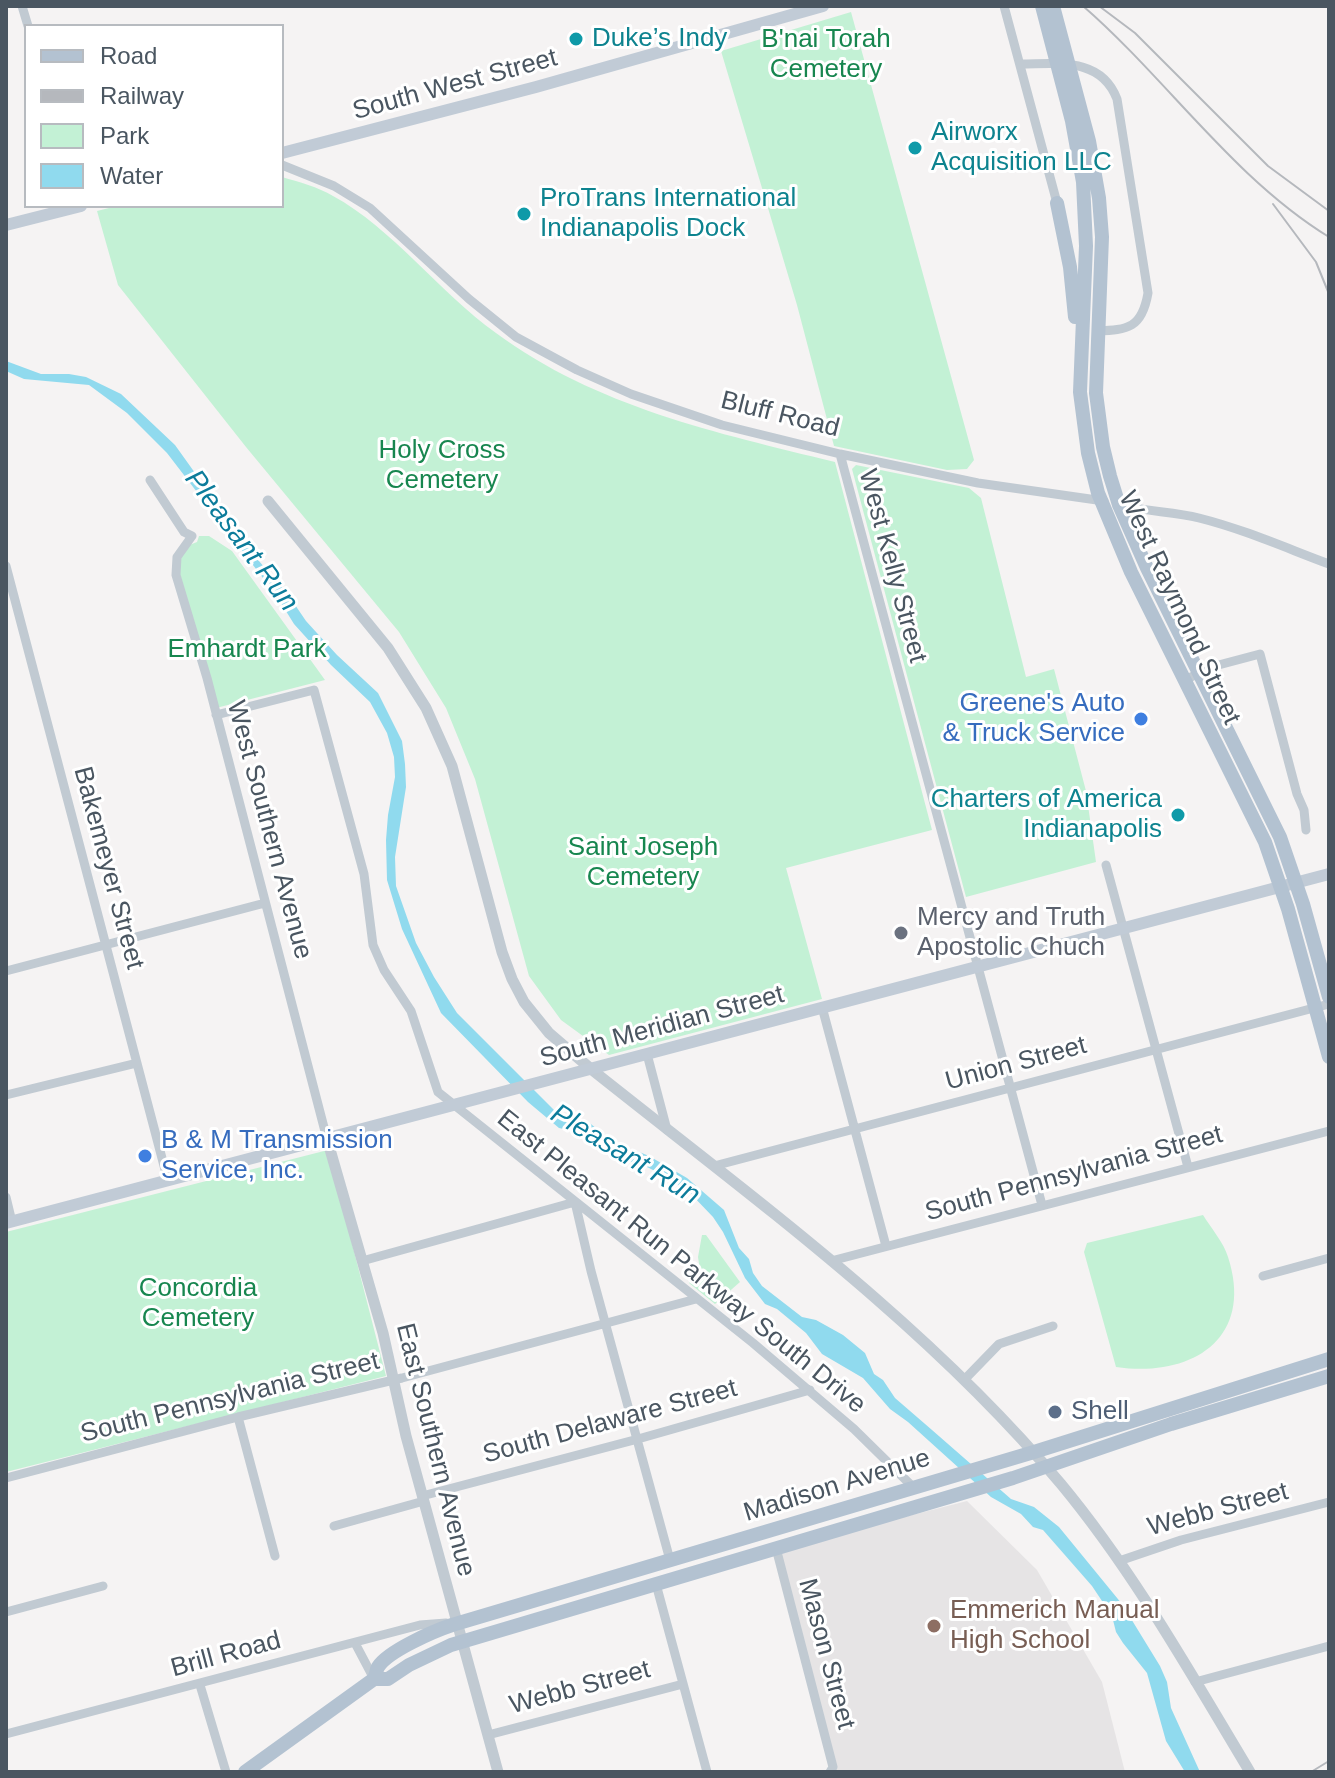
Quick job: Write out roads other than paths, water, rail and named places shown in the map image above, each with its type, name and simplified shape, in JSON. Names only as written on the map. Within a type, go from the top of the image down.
[{"type":"main road","name":"South West Street","points":[[284,152],[606,68],[823,6]]},
{"type":"main road","name":"West Raymond Street","points":[[1042,6],[1093,161],[1101,210],[1098,412],[1106,461],[1119,505],[1255,819],[1281,887],[1322,1006],[1329,1057]]},
{"type":"main road","name":"West Raymond Street","points":[[1053,6],[1072,100],[1085,205],[1079,361],[1084,433],[1100,500],[1131,572],[1267,810],[1296,883],[1329,997]]},
{"type":"main road","points":[[1057,203],[1072,281],[1079,361]]},
{"type":"main road","points":[[6,225],[70,208]]},
{"type":"main road","name":"South Meridian Street","points":[[9,1222],[1329,874]]},
{"type":"main road","name":"Madison Avenue","points":[[245,1772],[374,1679],[379,1665],[399,1650],[457,1623],[1034,1452],[1329,1359]]},
{"type":"main road","name":"Madison Avenue","points":[[374,1679],[388,1679],[432,1652],[463,1641],[961,1494],[1329,1376]]},
{"type":"street","points":[[1004,6],[1057,203]]},
{"type":"street","points":[[1021,64],[1072,64],[1090,68],[1108,82],[1117,99],[1148,293],[1145,309],[1131,326],[1120,330],[1081,330]]},
{"type":"street","name":"Bluff Road","points":[[284,166],[337,188],[370,208],[516,337],[567,365],[663,406],[740,430],[840,454],[1003,487],[1205,519],[1329,564]]},
{"type":"street","name":"West Kelly Street","points":[[840,454],[1042,1205]]},
{"type":"street","name":"West Southern Avenue","points":[[150,480],[184,532],[192,536],[177,557],[176,575],[216,715],[327,1139]]},
{"type":"street","points":[[268,501],[388,648],[426,708],[452,766],[502,952],[524,1002],[549,1033],[591,1069],[890,1309],[965,1379],[1034,1452],[1119,1561],[1250,1772]]},
{"type":"street","name":"Bakemeyer Street","points":[[6,566],[168,1181]]},
{"type":"street","points":[[1192,676],[1221,664],[1260,654],[1304,810],[1306,830]]},
{"type":"street","name":"East Pleasant Run Parkway South Drive","points":[[216,715],[314,690],[362,867],[373,945],[384,970],[411,1011],[435,1087],[453,1105],[810,1390],[914,1488]]},
{"type":"street","points":[[1106,865],[1188,1167]]},
{"type":"street","points":[[6,971],[265,903]]},
{"type":"street","name":"Union Street","points":[[714,1166],[1322,1006]]},
{"type":"street","points":[[822,1007],[886,1246]]},
{"type":"street","points":[[647,1054],[667,1130]]},
{"type":"street","points":[[6,1095],[137,1063]]},
{"type":"street","name":"South Pennsylvania Street","points":[[831,1261],[1329,1131]]},
{"type":"street","name":"East Southern Avenue","points":[[327,1139],[383,1333],[423,1498],[498,1772]]},
{"type":"street","points":[[6,1197],[9,1222]]},
{"type":"street","points":[[362,1261],[575,1202],[670,1560]]},
{"type":"street","points":[[1263,1276],[1329,1258]]},
{"type":"street","name":"South Pennsylvania Street","points":[[6,1478],[402,1378],[696,1299]]},
{"type":"street","points":[[965,1379],[1004,1341],[1053,1326]]},
{"type":"street","name":"South Delaware Street","points":[[334,1526],[423,1498],[810,1390]]},
{"type":"street","points":[[238,1417],[275,1556]]},
{"type":"street","name":"Webb Street","points":[[1119,1561],[1193,1537],[1329,1502]]},
{"type":"street","name":"Mason Street","points":[[776,1548],[831,1771]]},
{"type":"street","points":[[656,1584],[707,1772]]},
{"type":"street","points":[[6,1612],[103,1586]]},
{"type":"street","name":"Brill Road","points":[[6,1734],[420,1625],[457,1623]]},
{"type":"street","points":[[355,1643],[374,1679]]},
{"type":"street","points":[[1195,1682],[1329,1646]]},
{"type":"street","name":"Webb Street","points":[[488,1735],[683,1684]]},
{"type":"street","points":[[200,1685],[226,1772]]},
{"type":"water","name":"Pleasant Run","points":[[6,361],[41,374],[86,377],[121,394],[175,445],[253,554],[306,621],[378,693],[402,741],[405,764],[406,787],[395,857],[396,886],[416,943],[457,1013],[556,1112],[587,1121],[625,1151],[637,1151],[649,1156],[687,1178],[724,1210],[739,1248],[749,1259],[753,1273],[762,1286],[802,1317],[816,1320],[843,1335],[865,1353],[874,1374],[883,1380],[895,1398],[1011,1499],[1034,1507],[1059,1527],[1122,1604],[1160,1666],[1167,1682],[1171,1708],[1200,1772],[1185,1772],[1166,1741],[1147,1673],[1116,1632],[1112,1616],[1092,1586],[1043,1530],[1033,1527],[1021,1514],[991,1497],[890,1409],[863,1378],[822,1354],[806,1333],[777,1309],[765,1304],[745,1278],[713,1217],[690,1193],[641,1164],[623,1160],[586,1134],[559,1128],[528,1102],[441,1013],[402,929],[387,880],[386,840],[395,777],[394,757],[387,733],[370,702],[294,624],[276,595],[167,453],[127,413],[89,385],[24,379],[6,371]]},
{"type":"waterway","name":"Pleasant Run","points":[[842,1339],[855,1350]]},
{"type":"railway","points":[[1083,6],[1114,34],[1231,157],[1294,213],[1329,237]]},
{"type":"railway","points":[[1099,6],[1135,33],[1268,166],[1329,211]]},
{"type":"railway","points":[[1273,204],[1316,262],[1329,294]]},
{"type":"railway","points":[[1311,1772],[1329,1761]]},
{"type":"place","name":"Duke’s Indy","points":[[576,39]]},
{"type":"place","name":"Airworx Acquisition LLC","points":[[915,148]]},
{"type":"place","name":"ProTrans International Indianapolis Dock","points":[[524,214]]},
{"type":"place","name":"Greene's Auto & Truck Service","points":[[1141,719]]},
{"type":"place","name":"Charters of America Indianapolis","points":[[1178,815]]},
{"type":"place","name":"Mercy and Truth Apostolic Chuch","points":[[901,933]]},
{"type":"place","name":"B & M Transmission Service, Inc.","points":[[145,1156]]},
{"type":"place","name":"Shell","points":[[1055,1412]]},
{"type":"place","name":"Emmerich Manual High School","points":[[934,1626]]},
{"type":"park label","name":"B'nai Torah Cemetery","points":[[826,55]]},
{"type":"park label","name":"Holy Cross Cemetery","points":[[442,466]]},
{"type":"park label","name":"Emhardt Park","points":[[247,650]]},
{"type":"park label","name":"Saint Joseph Cemetery","points":[[643,863]]},
{"type":"park label","name":"Concordia Cemetery","points":[[198,1304]]}]
